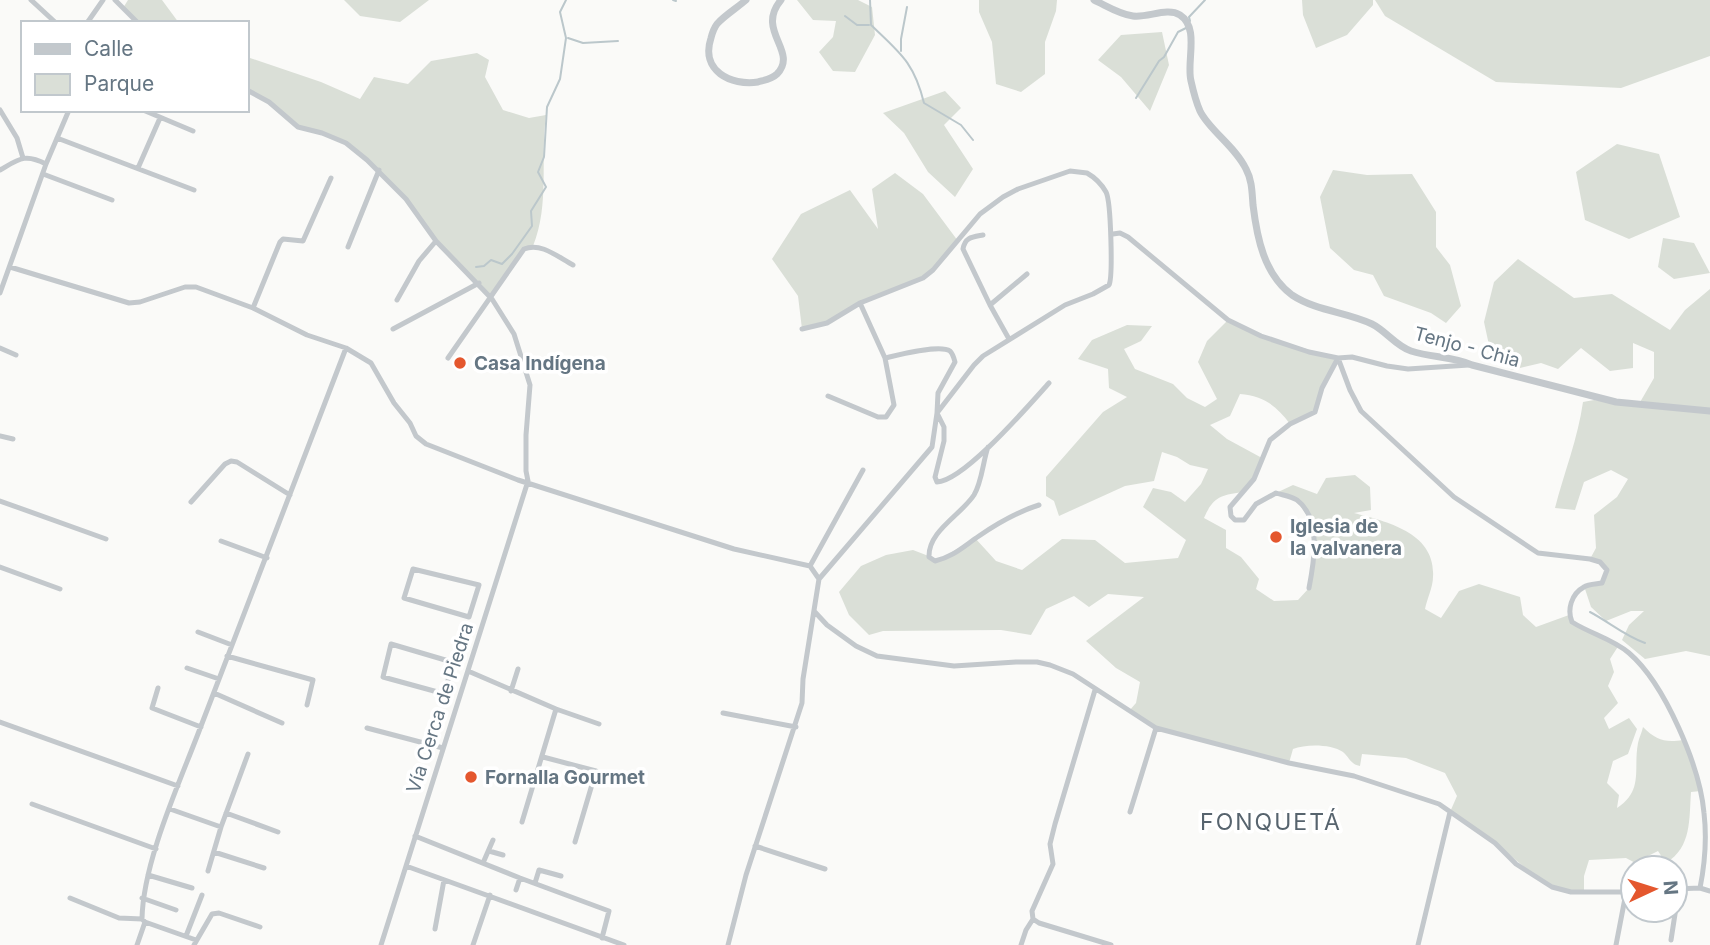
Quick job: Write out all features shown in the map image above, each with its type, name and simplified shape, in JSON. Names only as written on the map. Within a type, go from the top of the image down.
[{"type":"street","points":[[32,0],[54,21]]},
{"type":"street","points":[[88,21],[103,0]]},
{"type":"street","points":[[115,0],[136,21]]},
{"type":"street","points":[[746,0],[715,25],[709,43],[709,56],[715,70],[724,78],[745,84],[776,76],[782,67],[783,50],[771,24],[774,8],[781,0]]},
{"type":"street","name":"Tenjo - Chia","points":[[1094,0],[1122,14],[1137,17],[1172,12],[1186,21],[1191,40],[1189,69],[1200,112],[1228,142],[1246,169],[1262,253],[1273,274],[1292,294],[1320,308],[1372,324],[1412,352],[1457,358],[1472,365],[1616,402],[1710,411]]},
{"type":"street","points":[[248,91],[269,102],[298,127],[346,143],[379,170],[406,199],[436,241],[492,299],[514,334],[530,385],[526,435],[528,481]]},
{"type":"street","points":[[0,110],[17,138],[23,158]]},
{"type":"street","points":[[0,293],[46,164],[68,112]]},
{"type":"street","points":[[147,112],[193,131]]},
{"type":"street","points":[[138,168],[160,118]]},
{"type":"street","points":[[57,138],[194,190]]},
{"type":"street","points":[[0,170],[23,158],[32,157],[46,164]]},
{"type":"street","points":[[348,247],[379,170]]},
{"type":"street","points":[[802,329],[827,323],[860,303],[923,278],[933,270],[980,214],[991,204],[1018,189],[1070,171],[1090,174],[1107,193],[1112,234],[1109,241],[1112,274],[1108,285],[1065,305],[1009,339],[974,365],[937,413]]},
{"type":"street","points":[[43,174],[112,200]]},
{"type":"street","points":[[253,308],[280,242],[282,239],[303,241],[331,177]]},
{"type":"street","points":[[1112,234],[1120,233],[1128,237],[1228,320],[1261,336],[1309,352],[1338,358],[1352,357],[1408,369],[1472,365]]},
{"type":"street","points":[[982,235],[968,238],[964,242],[964,249],[1009,339]]},
{"type":"street","points":[[397,300],[419,261],[436,241]]},
{"type":"street","points":[[448,358],[492,299],[524,249],[533,246],[573,265]]},
{"type":"street","points":[[10,267],[129,303],[185,287],[196,287],[253,308],[307,335],[346,348],[371,363],[416,436],[426,444],[518,480],[734,549],[810,566],[819,579]]},
{"type":"street","points":[[990,305],[1027,274]]},
{"type":"street","points":[[393,329],[479,283]]},
{"type":"street","points":[[828,396],[878,417],[886,417],[894,405],[885,358],[860,303]]},
{"type":"street","points":[[0,348],[16,355]]},
{"type":"street","points":[[137,945],[144,920],[142,898],[178,786],[346,348]]},
{"type":"street","points":[[727,945],[755,846],[796,727],[802,703],[803,679],[819,579],[932,446],[938,393],[955,362],[953,353],[948,349],[926,350],[885,358]]},
{"type":"street","points":[[1309,588],[1314,564],[1312,524],[1307,510],[1295,498],[1276,493],[1256,504],[1244,520],[1235,520],[1231,516],[1230,508],[1254,479],[1270,440],[1290,424],[1315,412],[1322,388],[1338,358]]},
{"type":"street","points":[[1338,358],[1361,411],[1454,497],[1538,553],[1590,559],[1600,562],[1607,570],[1602,583],[1584,586],[1574,596],[1570,602],[1569,615],[1573,622],[1619,645],[1632,656],[1662,694],[1688,751],[1700,791],[1706,856],[1700,888]]},
{"type":"street","points":[[937,413],[944,427],[944,441],[936,482],[947,480],[967,468],[1049,383]]},
{"type":"street","points":[[0,437],[13,439]]},
{"type":"street","points":[[988,446],[976,492],[939,532],[929,550],[929,557],[935,561],[958,552],[1008,518],[1039,505]]},
{"type":"street","points":[[191,502],[225,464],[231,461],[290,495]]},
{"type":"street","points":[[810,566],[863,470]]},
{"type":"street","name":"Vía Cerca de Piedra","points":[[380,945],[528,481]]},
{"type":"street","points":[[0,500],[106,539]]},
{"type":"street","points":[[221,541],[267,558]]},
{"type":"street","points":[[0,567],[60,589]]},
{"type":"street","points":[[413,569],[479,585],[474,601],[469,617],[404,598],[413,569]]},
{"type":"street","points":[[474,601],[489,605]]},
{"type":"street","points":[[814,611],[827,625],[856,646],[877,656],[964,666],[1037,662],[1073,674],[1156,728],[1289,763],[1354,776],[1439,804],[1495,843],[1516,864],[1552,887],[1571,891],[1619,893]]},
{"type":"street","points":[[812,625],[827,625]]},
{"type":"street","points":[[198,632],[232,645]]},
{"type":"street","points":[[391,644],[452,662],[447,686],[445,694],[383,677],[391,644]]},
{"type":"street","points":[[227,656],[313,680],[307,705]]},
{"type":"street","points":[[187,668],[219,680]]},
{"type":"street","points":[[511,691],[518,669]]},
{"type":"street","points":[[468,671],[511,691],[599,724]]},
{"type":"street","points":[[447,686],[462,690]]},
{"type":"street","points":[[158,688],[152,708],[201,727]]},
{"type":"street","points":[[1021,945],[1033,919],[1032,911],[1054,864],[1050,848],[1053,834],[1095,690]]},
{"type":"street","points":[[214,693],[282,723]]},
{"type":"street","points":[[522,822],[556,709]]},
{"type":"street","points":[[723,713],[796,727]]},
{"type":"street","points":[[0,722],[178,786]]},
{"type":"street","points":[[367,728],[443,748]]},
{"type":"street","points":[[1130,812],[1156,728]]},
{"type":"street","points":[[208,871],[248,754]]},
{"type":"street","points":[[543,757],[596,771],[575,842]]},
{"type":"street","points":[[32,804],[156,849]]},
{"type":"street","points":[[170,809],[221,827]]},
{"type":"street","points":[[1418,945],[1450,812]]},
{"type":"street","points":[[226,813],[278,832]]},
{"type":"street","points":[[415,836],[609,911],[602,938]]},
{"type":"street","points":[[483,863],[492,840]]},
{"type":"street","points":[[755,846],[825,869]]},
{"type":"street","points":[[489,851],[503,855]]},
{"type":"street","points":[[214,852],[264,869]]},
{"type":"street","points":[[406,866],[624,945]]},
{"type":"street","points":[[535,883],[539,870],[561,876]]},
{"type":"street","points":[[148,875],[192,888]]},
{"type":"street","points":[[516,890],[520,878]]},
{"type":"street","points":[[435,929],[444,880]]},
{"type":"street","points":[[1689,888],[1710,891]]},
{"type":"street","points":[[186,936],[201,895]]},
{"type":"street","points":[[473,945],[490,895]]},
{"type":"street","points":[[70,898],[119,918],[144,920],[186,936],[195,943],[212,914],[219,913],[260,927]]},
{"type":"street","points":[[142,898],[176,910]]},
{"type":"street","points":[[1033,919],[1111,945]]},
{"type":"street","points":[[1615,945],[1619,924]]},
{"type":"street","points":[[1671,940],[1673,924]]},
{"type":"street","points":[[1078,945],[1079,935]]},
{"type":"street","points":[[591,945],[594,936]]},
{"type":"green space","points":[[128,0],[162,0],[178,21],[136,21],[123,8]]},
{"type":"green space","points":[[344,0],[429,0],[400,22],[360,16]]},
{"type":"green space","points":[[797,0],[858,0],[872,7],[875,35],[855,72],[833,71],[819,52],[833,37],[836,21],[813,20]]},
{"type":"green space","points":[[979,0],[1057,0],[1045,42],[1045,74],[1021,92],[996,84],[992,42],[979,12]]},
{"type":"green space","points":[[1302,0],[1373,0],[1373,5],[1347,35],[1316,48],[1303,15]]},
{"type":"green space","points":[[1375,0],[1710,0],[1710,56],[1621,88],[1496,82],[1385,16]]},
{"type":"green space","points":[[1162,32],[1169,65],[1150,111],[1121,77],[1098,60],[1121,35]]},
{"type":"green space","points":[[477,53],[489,60],[485,77],[503,110],[529,118],[546,115],[543,198],[538,230],[533,246],[524,249],[492,299],[436,241],[406,199],[346,143],[298,127],[269,102],[248,91],[248,57],[321,82],[360,99],[374,77],[408,84],[431,61]]},
{"type":"green space","points":[[945,91],[961,108],[944,125],[973,169],[955,197],[928,172],[904,133],[883,113]]},
{"type":"green space","points":[[1617,144],[1659,154],[1680,217],[1629,239],[1585,220],[1576,172]]},
{"type":"green space","points":[[1333,170],[1367,175],[1412,174],[1436,212],[1436,247],[1450,265],[1461,306],[1446,323],[1431,313],[1384,296],[1373,275],[1354,270],[1330,248],[1320,197]]},
{"type":"green space","points":[[895,173],[923,194],[958,241],[923,278],[878,295],[827,323],[802,329],[798,296],[772,259],[801,214],[850,190],[878,229],[872,189]]},
{"type":"green space","points":[[1663,238],[1694,243],[1710,273],[1674,279],[1658,267]]},
{"type":"green space","points":[[1518,259],[1574,298],[1612,294],[1670,330],[1685,310],[1710,289],[1710,656],[1686,651],[1645,659],[1622,640],[1629,625],[1644,611],[1631,611],[1606,621],[1591,607],[1584,586],[1602,583],[1607,570],[1600,562],[1590,559],[1596,548],[1594,515],[1617,497],[1628,479],[1611,470],[1584,482],[1575,510],[1555,508],[1583,402],[1594,400],[1639,404],[1654,378],[1654,352],[1633,343],[1633,368],[1610,371],[1581,348],[1558,369],[1541,363],[1512,370],[1492,359],[1484,322],[1494,282]]},
{"type":"green space","points":[[1228,320],[1261,336],[1338,358],[1322,388],[1315,412],[1290,424],[1268,403],[1240,394],[1230,416],[1210,425],[1227,439],[1262,458],[1254,479],[1243,492],[1229,494],[1214,501],[1204,518],[1226,530],[1226,548],[1241,557],[1259,579],[1256,589],[1274,601],[1298,600],[1309,588],[1314,563],[1313,524],[1295,498],[1276,493],[1293,485],[1317,494],[1326,478],[1355,475],[1370,487],[1371,510],[1354,513],[1407,532],[1427,550],[1432,562],[1433,577],[1425,609],[1441,618],[1459,591],[1479,584],[1520,597],[1523,615],[1536,627],[1569,615],[1573,622],[1619,645],[1610,659],[1614,672],[1608,686],[1618,703],[1604,718],[1609,729],[1629,718],[1637,729],[1628,754],[1613,761],[1607,783],[1619,795],[1617,808],[1634,787],[1638,743],[1643,727],[1661,740],[1683,740],[1701,791],[1691,792],[1688,832],[1676,854],[1660,854],[1658,851],[1652,854],[1619,854],[1619,858],[1589,860],[1584,876],[1584,892],[1569,890],[1545,882],[1450,812],[1457,796],[1445,773],[1406,758],[1362,754],[1360,766],[1338,749],[1318,746],[1293,749],[1289,763],[1156,728],[1129,711],[1136,703],[1140,682],[1116,668],[1086,641],[1144,597],[1108,594],[1089,607],[1074,596],[1046,609],[1031,635],[1001,630],[883,631],[869,635],[849,615],[839,592],[861,566],[886,555],[913,550],[939,560],[975,538],[996,561],[1022,570],[1062,539],[1095,540],[1125,563],[1178,558],[1186,540],[1143,507],[1153,488],[1171,492],[1185,502],[1201,484],[1208,469],[1190,465],[1162,452],[1154,481],[1125,486],[1059,516],[1054,501],[1046,496],[1046,477],[1103,412],[1127,397],[1109,388],[1108,369],[1078,359],[1092,340],[1127,325],[1152,326],[1141,341],[1124,349],[1135,369],[1173,384],[1187,398],[1205,407],[1217,399],[1198,362],[1207,341]]},
{"type":"waterway","points":[[476,267],[484,266],[491,260],[502,264],[512,254],[532,226],[531,211],[546,187],[538,172],[544,157],[547,107],[560,79],[566,38],[560,12],[566,0]]},
{"type":"waterway","points":[[870,0],[871,25],[905,59],[916,77],[924,103],[961,125],[973,140]]},
{"type":"waterway","points":[[1190,21],[1189,17],[1205,0]]},
{"type":"waterway","points":[[901,51],[907,7]]},
{"type":"waterway","points":[[845,16],[857,25],[869,25]]},
{"type":"waterway","points":[[1136,98],[1178,32],[1186,28]]},
{"type":"waterway","points":[[568,38],[583,43],[618,41]]},
{"type":"waterway","points":[[1590,612],[1645,643]]},
{"type":"place","name":"Casa Indígena","points":[[460,363]]},
{"type":"place","name":"Iglesia de la valvanera","points":[[1276,537]]},
{"type":"place","name":"Fornalla Gourmet","points":[[471,777]]},
{"type":"district","name":"FONQUETÁ","points":[[1271,822]]}]
